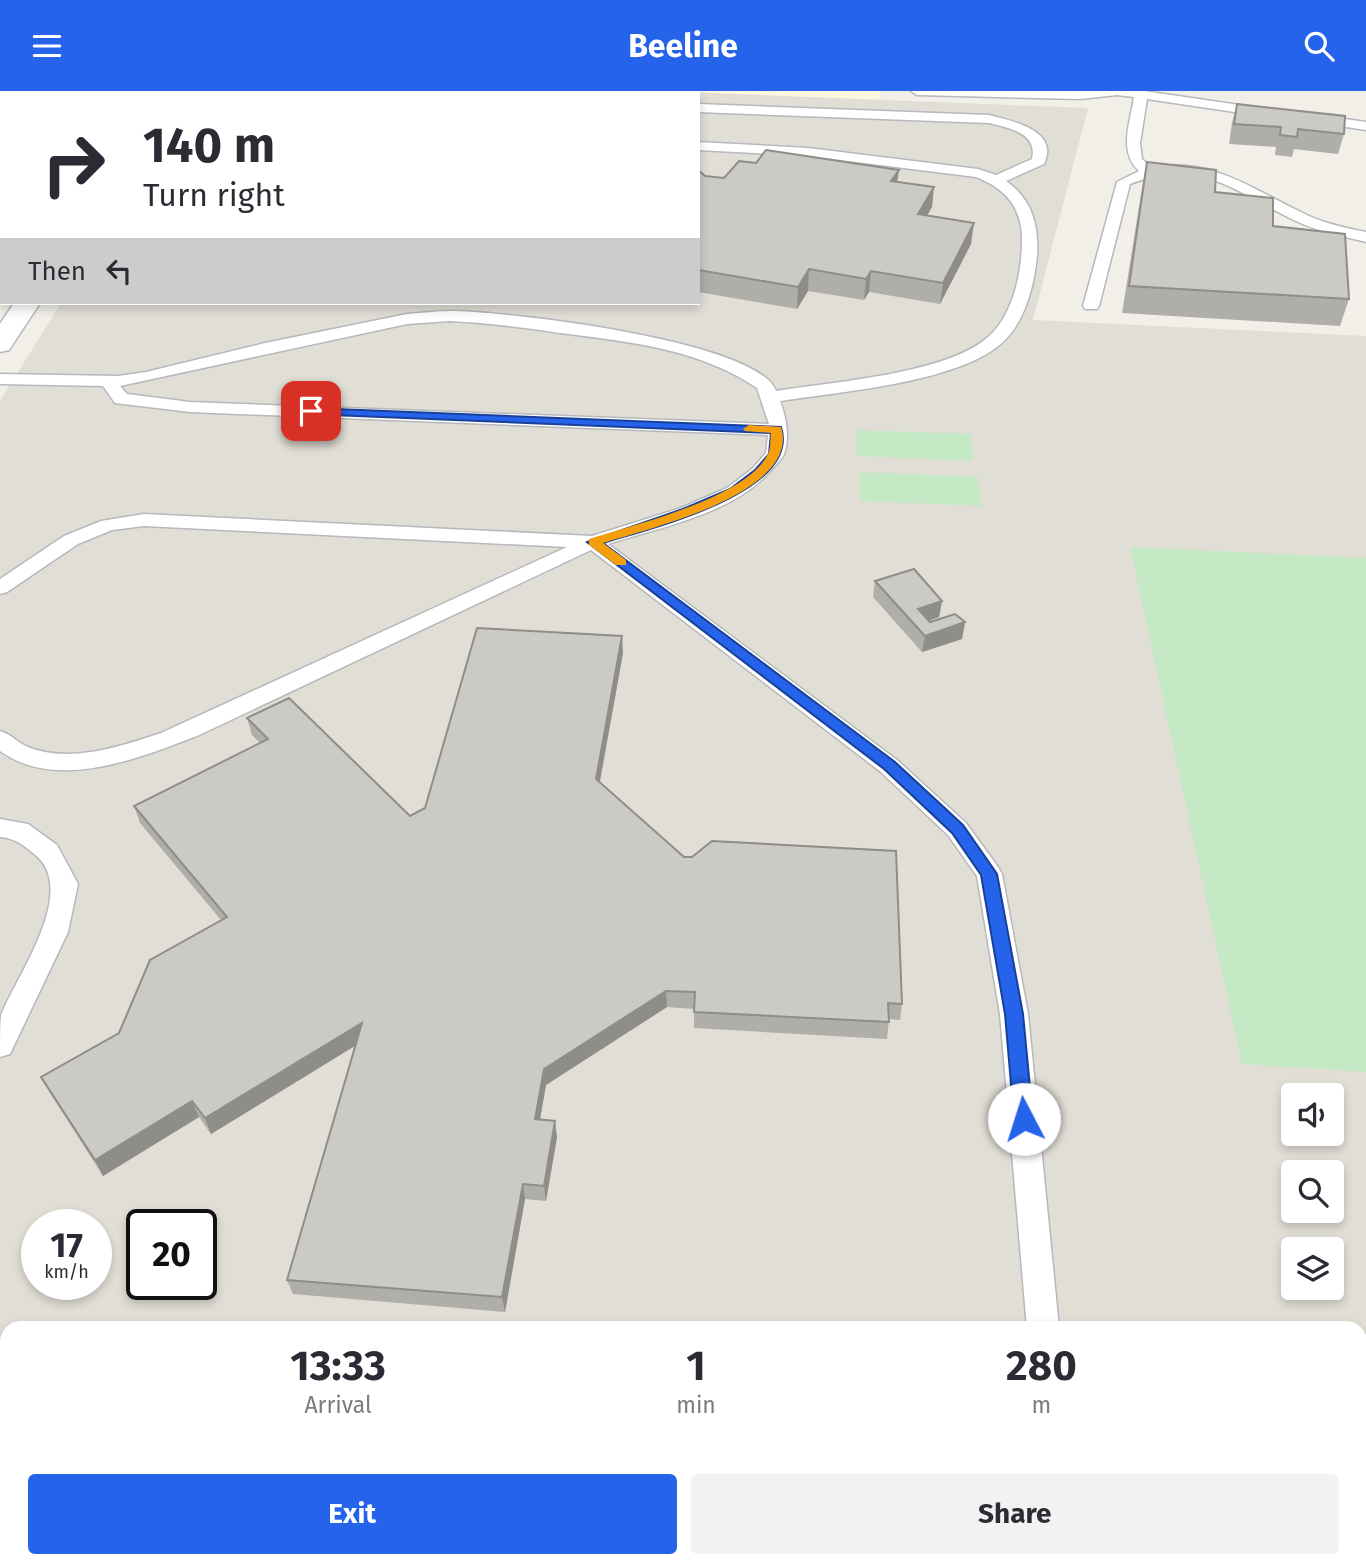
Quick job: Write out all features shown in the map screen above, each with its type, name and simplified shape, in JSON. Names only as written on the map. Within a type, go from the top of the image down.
[{"type":"street","points":[[0,344],[26,305]]},
{"type":"lane","points":[[917,91],[1068,95],[1117,91],[1276,114]]},
{"type":"lane","points":[[1142,96],[1133,143],[1135,160],[1148,172]]},
{"type":"lane","points":[[700,107],[989,119],[1023,128],[1041,143],[1039,161],[998,179]]},
{"type":"lane","points":[[1302,117],[1366,126]]},
{"type":"lane","points":[[700,146],[808,152],[978,173],[998,179],[1016,194],[1030,227],[1030,266],[1014,312],[993,342],[970,357],[904,375],[770,397]]},
{"type":"lane","points":[[1091,306],[1124,183],[1148,172],[1171,169],[1200,171],[1233,181],[1328,229],[1366,237]]},
{"type":"lane","points":[[0,379],[108,381],[146,377],[265,348],[407,319],[450,316],[486,318],[639,338],[714,358],[747,373],[765,385],[778,420],[775,454],[759,473],[734,492],[688,512],[593,542],[188,731],[138,750],[94,760],[56,759],[23,754],[0,739]]},
{"type":"lane","points":[[108,381],[121,399],[202,407],[777,430]]},
{"type":"lane","points":[[0,588],[71,540],[108,524],[144,520],[593,542],[890,766],[957,829],[989,874],[1014,1014],[1042,1321]]},
{"type":"lane","points":[[0,828],[19,830],[48,851],[65,884],[55,932],[0,1046]]},
{"type":"shaded area","points":[[700,91],[880,91],[880,100],[700,92]]},
{"type":"shaded area","points":[[700,93],[1088,108],[1033,320],[1366,336],[1366,1321],[0,1321],[0,401],[60,305],[700,305]]},
{"type":"green space","points":[[857,430],[971,434],[974,461],[857,456]]},
{"type":"green space","points":[[860,472],[978,477],[982,506],[860,501]]},
{"type":"green space","points":[[1130,547],[1366,558],[1366,1072],[1242,1064]]},
{"type":"building","points":[[1237,104],[1345,116],[1344,134],[1298,129],[1297,137],[1280,135],[1281,127],[1234,124]]},
{"type":"building","points":[[766,150],[899,170],[891,181],[934,187],[918,214],[974,223],[943,283],[871,271],[866,279],[809,269],[798,287],[700,270],[700,172],[705,176],[724,178],[739,161],[756,163]]},
{"type":"building","points":[[1147,162],[1216,170],[1215,192],[1273,198],[1273,226],[1345,234],[1349,299],[1129,286]]},
{"type":"building","points":[[914,569],[942,601],[918,609],[930,622],[955,614],[965,622],[925,636],[875,581]]},
{"type":"building","points":[[477,628],[622,636],[596,779],[684,857],[692,857],[712,841],[896,851],[902,1004],[888,1003],[889,1022],[694,1012],[695,992],[666,991],[544,1069],[535,1119],[555,1121],[544,1186],[523,1184],[502,1297],[287,1280],[362,1023],[205,1118],[192,1101],[95,1160],[41,1077],[119,1033],[150,960],[227,917],[134,806],[268,739],[247,718],[289,698],[410,816],[425,808]]},
{"type":"slow traffic","points":[[621,563],[593,542],[688,512],[734,492],[759,473],[775,454],[777,430],[749,429]]},
{"type":"route","points":[[311,411],[777,430],[775,454],[759,473],[734,492],[688,512],[593,542],[890,766],[957,829],[989,874],[1014,1014],[1024,1119]]}]
